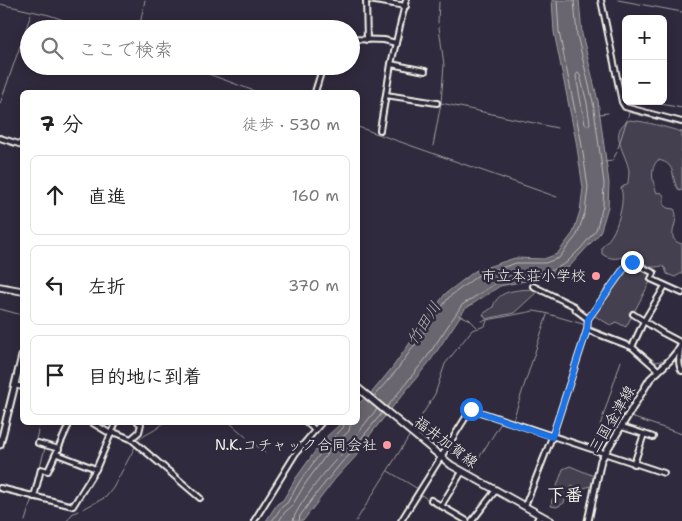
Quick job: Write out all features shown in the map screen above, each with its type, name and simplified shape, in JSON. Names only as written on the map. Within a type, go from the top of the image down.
[{"type":"main road","points":[[0,287],[20,291]]},
{"type":"main road","name":"三国金津線","points":[[588,521],[601,460],[604,454],[650,379],[670,360],[681,345]]},
{"type":"main road","points":[[0,444],[20,364]]},
{"type":"main road","name":"福井加賀線","points":[[360,389],[440,457],[462,472],[525,506],[538,518],[551,521]]},
{"type":"street","points":[[367,40],[367,0],[406,6]]},
{"type":"street","points":[[380,130],[391,64],[406,0]]},
{"type":"street","points":[[601,0],[622,102],[625,107],[682,122]]},
{"type":"street","points":[[360,40],[384,40],[396,43]]},
{"type":"street","points":[[391,64],[426,72]]},
{"type":"street","points":[[316,90],[320,75]]},
{"type":"street","points":[[386,95],[437,103]]},
{"type":"street","points":[[0,138],[20,144]]},
{"type":"street","points":[[525,506],[552,437],[587,330],[588,319],[628,263],[632,262],[654,273],[651,279],[682,293]]},
{"type":"street","points":[[533,286],[574,306],[576,310],[588,319]]},
{"type":"street","points":[[632,347],[644,321],[665,286]]},
{"type":"street","points":[[633,314],[681,345],[679,361],[682,371]]},
{"type":"street","points":[[587,330],[632,347],[658,370]]},
{"type":"street","points":[[670,360],[679,361]]},
{"type":"street","points":[[15,385],[20,386]]},
{"type":"street","points":[[401,521],[471,409],[664,473]]},
{"type":"street","points":[[34,497],[42,469],[48,471],[69,425]]},
{"type":"street","points":[[95,425],[111,434],[116,433],[131,439],[200,498]]},
{"type":"street","points":[[0,488],[73,506],[96,469],[115,425]]},
{"type":"street","points":[[131,439],[138,432],[140,425]]},
{"type":"street","points":[[309,425],[315,430]]},
{"type":"street","points":[[254,521],[296,453],[319,425]]},
{"type":"street","points":[[622,427],[653,437]]},
{"type":"street","points":[[634,464],[644,434]]},
{"type":"street","points":[[38,443],[59,449]]},
{"type":"street","points":[[56,454],[96,469]]},
{"type":"street","points":[[441,506],[462,472]]},
{"type":"street","points":[[472,521],[496,490]]},
{"type":"street","points":[[431,500],[467,521]]},
{"type":"shaded area","points":[[630,120],[650,123],[682,132],[682,190],[680,191],[677,187],[669,165],[658,160],[653,168],[653,181],[657,193],[661,192],[664,196],[664,205],[667,208],[674,209],[676,214],[673,238],[676,242],[682,244],[682,273],[675,277],[667,274],[662,266],[651,267],[629,253],[615,258],[602,254],[602,247],[613,233],[619,216],[622,204],[621,188],[628,183],[629,171],[620,143],[619,130]]},
{"type":"shaded area","points":[[631,265],[650,274],[647,280],[650,282],[626,327],[616,322],[612,326],[593,315]]},
{"type":"shaded area","points":[[534,289],[538,291],[514,313],[486,319],[483,314],[493,307],[499,297],[504,294],[516,290]]},
{"type":"shaded area","points":[[570,466],[594,476],[591,486],[584,488],[572,486],[570,490],[579,494],[581,500],[562,496],[565,499],[564,503],[557,507],[551,506],[552,499],[561,497],[557,493],[557,486],[563,469]]},
{"type":"water","points":[[552,0],[579,0],[582,34],[598,101],[609,183],[608,207],[600,233],[569,267],[550,276],[500,286],[465,309],[431,360],[303,521],[266,521],[277,504],[283,500],[324,439],[339,425],[360,425],[360,402],[373,391],[392,368],[445,294],[475,271],[515,258],[544,259],[557,254],[573,233],[580,211],[583,188],[576,141],[554,32]]},
{"type":"waterway","points":[[141,20],[145,0]]},
{"type":"waterway","points":[[598,0],[619,97]]},
{"type":"waterway","points":[[618,0],[682,12]]},
{"type":"waterway","points":[[438,23],[439,2]]},
{"type":"waterway","points":[[0,4],[64,20]]},
{"type":"waterway","points":[[29,20],[31,14]]},
{"type":"waterway","points":[[433,146],[441,103],[444,65],[439,27]]},
{"type":"waterway","points":[[0,104],[20,46]]},
{"type":"waterway","points":[[211,75],[252,90]]},
{"type":"waterway","points":[[441,103],[557,128]]},
{"type":"waterway","points":[[666,105],[682,108]]},
{"type":"waterway","points":[[628,112],[682,126]]},
{"type":"waterway","points":[[599,114],[608,113]]},
{"type":"waterway","points":[[618,148],[629,113]]},
{"type":"waterway","points":[[360,128],[557,197]]},
{"type":"waterway","points":[[605,162],[612,161],[617,152]]},
{"type":"waterway","points":[[0,309],[20,314]]},
{"type":"waterway","points":[[482,321],[534,311],[586,325]]},
{"type":"waterway","points":[[458,315],[469,319],[477,327]]},
{"type":"waterway","points":[[513,420],[547,315]]},
{"type":"waterway","points":[[414,428],[435,394],[445,364],[472,330],[485,326],[487,321]]},
{"type":"waterway","points":[[589,326],[632,344]]},
{"type":"waterway","points":[[635,346],[656,362],[668,359]]},
{"type":"waterway","points":[[593,447],[621,361]]},
{"type":"waterway","points":[[651,382],[631,417],[682,434]]},
{"type":"waterway","points":[[470,472],[501,423],[511,426]]},
{"type":"waterway","points":[[39,425],[35,444],[45,448],[39,470]]},
{"type":"waterway","points":[[140,439],[160,425]]},
{"type":"waterway","points":[[232,425],[246,437]]},
{"type":"waterway","points":[[356,521],[410,435]]},
{"type":"waterway","points":[[250,440],[265,453]]},
{"type":"waterway","points":[[83,509],[106,497],[113,488],[136,445]]},
{"type":"waterway","points":[[388,471],[418,489]]},
{"type":"waterway","points":[[420,494],[430,501]]},
{"type":"waterway","points":[[25,521],[32,498]]},
{"type":"waterway","points":[[67,521],[72,514],[78,511]]},
{"type":"waterway","points":[[455,516],[463,521]]},
{"type":"place","name":"市立本荘小学校","points":[[596,276]]},
{"type":"place","name":"N.K.コチャック合同会社","points":[[387,445]]},
{"type":"district","name":"下番","points":[[565,495]]},
{"type":"route","points":[[471,409],[552,437],[587,330],[588,319],[628,263],[632,262]]},
{"type":"water label","name":"竹田川","points":[[423,323]]}]
